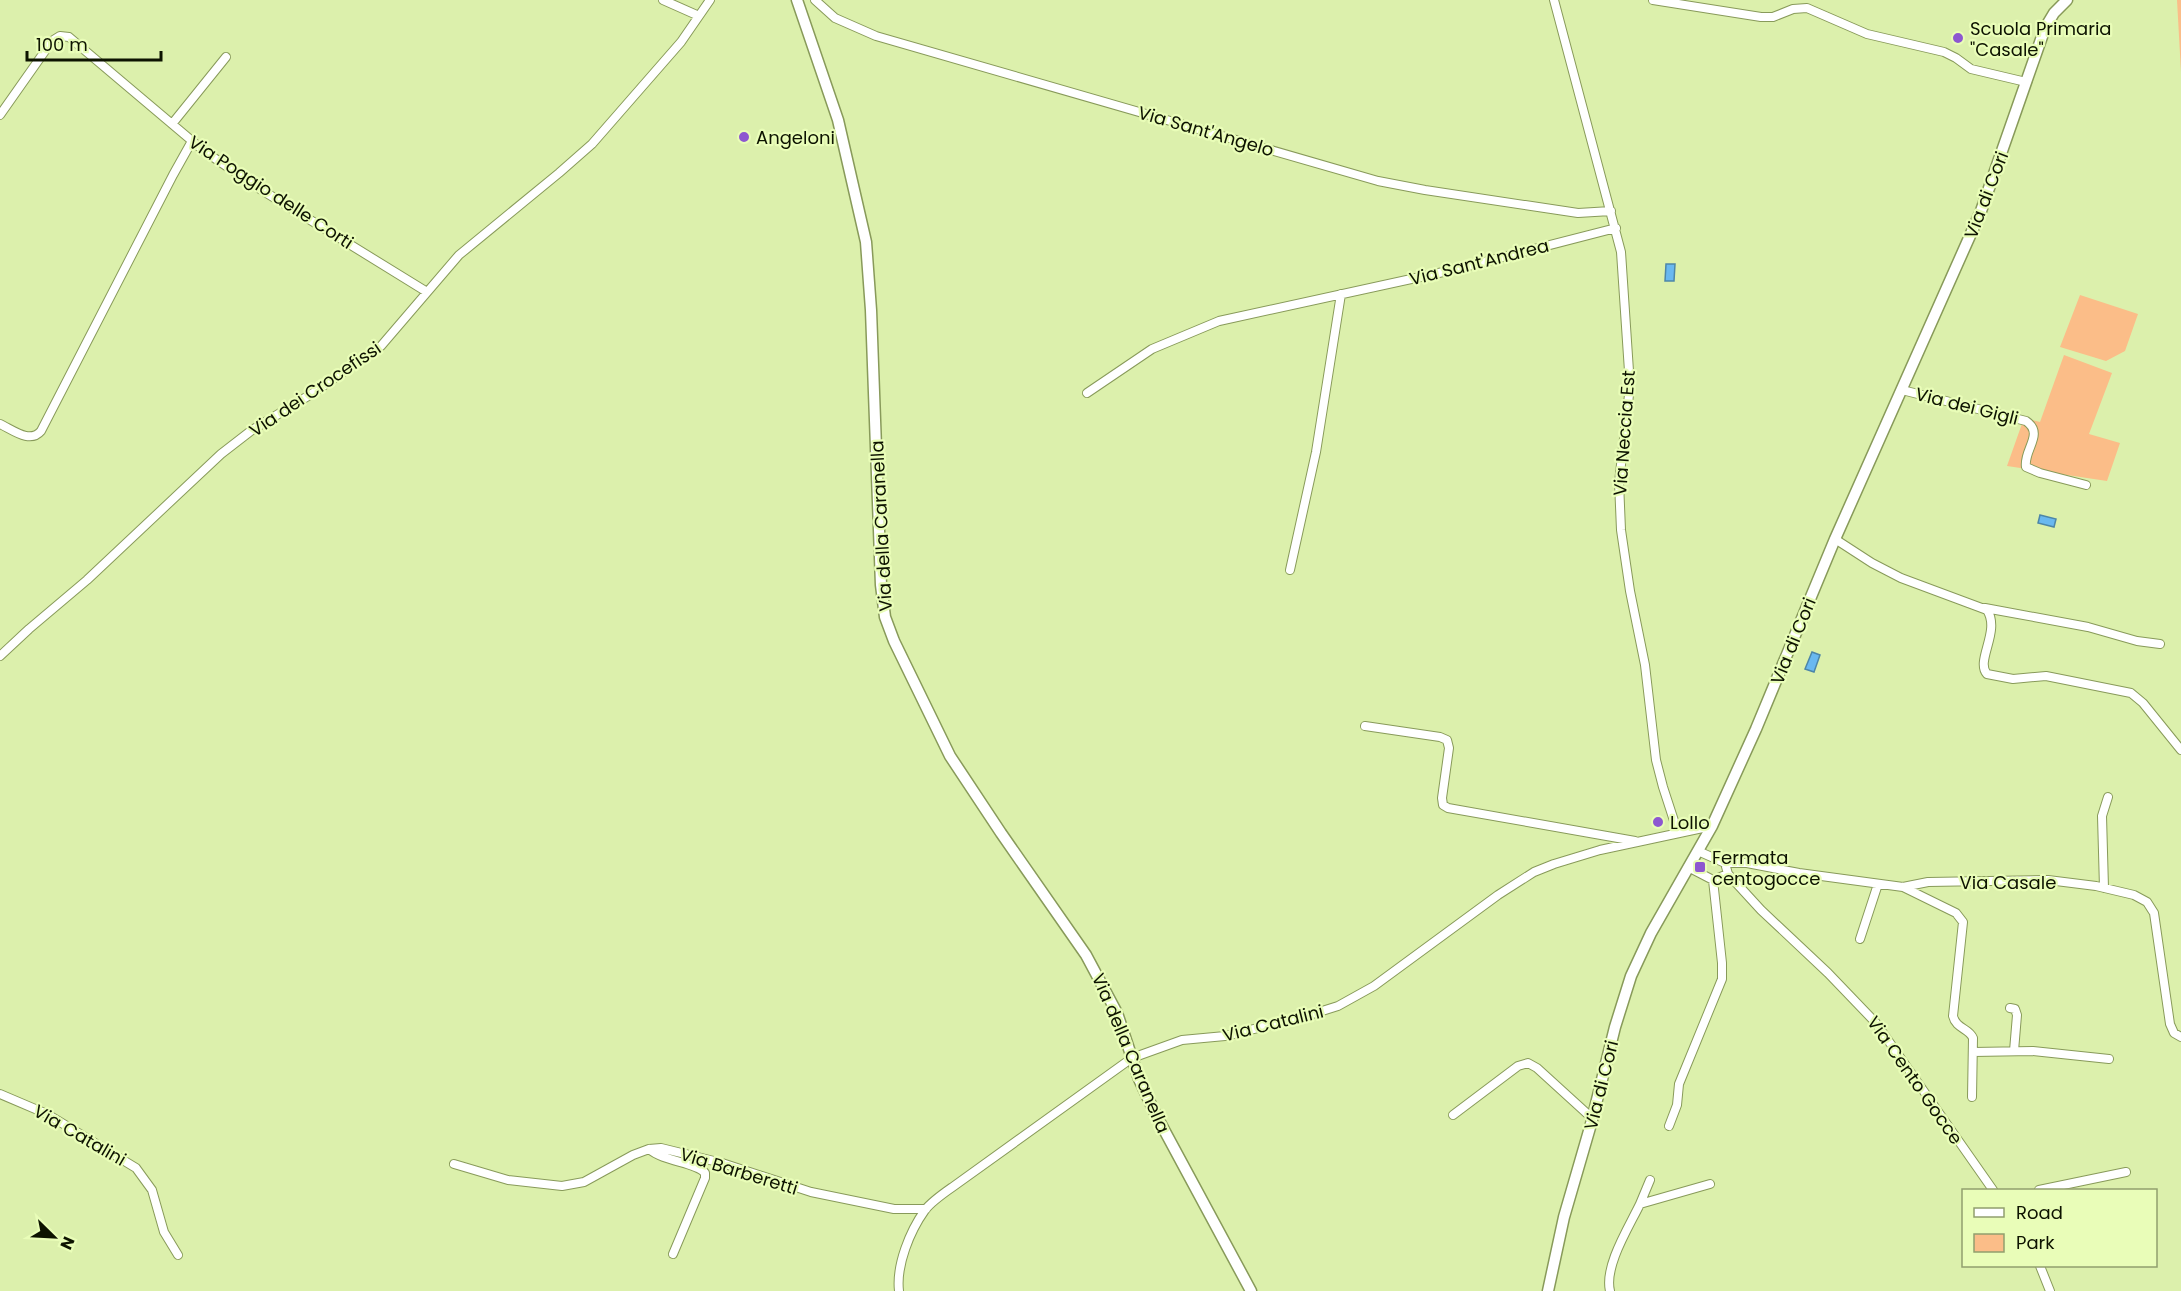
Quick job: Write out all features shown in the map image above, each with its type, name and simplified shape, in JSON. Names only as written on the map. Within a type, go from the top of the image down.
[{"type":"main road","name":"Via della Caranella","points":[[797,0],[838,120],[866,242],[871,310],[881,585],[888,627],[907,671],[955,764],[1095,969],[1117,1013],[1132,1058],[1155,1113],[1251,1291]]},
{"type":"main road","name":"Via di Cori","points":[[1548,1291],[1562,1225],[1631,976],[1651,933],[1712,826],[1756,729],[1835,539],[1985,203],[2045,28],[2054,13],[2067,0]]},
{"type":"street","points":[[663,0],[699,16]]},
{"type":"street","name":"Via dei Crocefissi","points":[[0,656],[28,629],[87,580],[215,458],[252,430],[313,393],[379,348],[468,247],[592,144],[663,63],[710,0]]},
{"type":"street","name":"Via Sant'Angelo","points":[[815,0],[837,20],[876,36],[1386,183],[1578,213],[1611,211]]},
{"type":"street","name":"Via Neccia Est","points":[[1554,0],[1616,228],[1623,266],[1630,378],[1619,482],[1620,530],[1645,665],[1656,760],[1678,833]]},
{"type":"street","points":[[1653,0],[1761,17],[1773,17],[1796,8],[1807,8],[1867,34],[1944,52],[1975,70],[2026,82]]},
{"type":"street","name":"Via Poggio delle Corti","points":[[0,115],[52,41],[57,37],[66,36],[74,40],[192,141],[260,189],[427,292]]},
{"type":"street","points":[[172,124],[226,57]]},
{"type":"street","points":[[0,424],[30,438],[42,431],[172,175],[192,141]]},
{"type":"street","name":"Via Sant'Andrea","points":[[1087,393],[1152,350],[1211,324],[1246,314],[1457,269],[1616,228]]},
{"type":"street","points":[[1290,570],[1316,452],[1341,294]]},
{"type":"street","name":"Via dei Gigli","points":[[1902,390],[2026,421],[2033,426],[2034,432],[2025,461],[2026,466],[2040,473],[2086,485]]},
{"type":"street","points":[[1835,539],[1872,563],[1906,580],[1983,607],[2079,625],[2141,642],[2160,644]]},
{"type":"street","points":[[1983,607],[1989,613],[1992,623],[1983,666],[1985,672],[2013,680],[2046,676],[2131,693],[2143,703],[2181,750]]},
{"type":"street","points":[[1365,726],[1447,740],[1449,748],[1442,800],[1443,805],[1448,808],[1639,842]]},
{"type":"street","points":[[2104,888],[2102,816],[2108,797]]},
{"type":"street","name":"Via Catalini","points":[[899,1291],[898,1281],[902,1263],[912,1233],[926,1209],[945,1192],[1132,1058],[1182,1040],[1216,1037],[1298,1019],[1345,1003],[1374,986],[1497,895],[1529,875],[1569,859],[1712,826]]},
{"type":"street","points":[[1688,867],[1713,880],[1728,874],[1725,863],[1698,851]]},
{"type":"street","name":"Via Casale","points":[[1725,863],[1747,863],[1904,887],[1934,881],[2048,880],[2104,888],[2140,897],[2153,910],[2170,1026],[2175,1034],[2181,1037]]},
{"type":"street","name":"Via Cento Gocce","points":[[1728,874],[1769,918],[1828,973],[1876,1023],[1992,1189]]},
{"type":"street","points":[[1669,1126],[1677,1105],[1678,1084],[1722,979],[1713,880]]},
{"type":"street","points":[[1860,939],[1878,884]]},
{"type":"street","points":[[1904,887],[1956,913],[1962,919],[1953,1016],[1957,1025],[1972,1036],[1972,1097]]},
{"type":"street","points":[[2010,1008],[2018,1015],[2014,1051]]},
{"type":"street","points":[[1973,1052],[2039,1051],[2109,1059]]},
{"type":"street","points":[[1453,1115],[1525,1063],[1537,1068],[1593,1119]]},
{"type":"street","name":"Via Catalini","points":[[0,1094],[51,1117],[139,1171],[152,1190],[164,1232],[178,1255]]},
{"type":"street","points":[[649,1149],[668,1160],[699,1168],[705,1173],[705,1178],[673,1254]]},
{"type":"street","name":"Via Barberetti","points":[[454,1164],[508,1180],[562,1186],[587,1180],[628,1157],[649,1149],[669,1149],[705,1158],[796,1188],[858,1203],[899,1210],[926,1209]]},
{"type":"street","points":[[2048,1189],[2126,1172]]},
{"type":"street","points":[[1610,1291],[1609,1277],[1612,1265],[1650,1180]]},
{"type":"street","points":[[1640,1204],[1710,1184]]},
{"type":"street","points":[[2040,1267],[2050,1291]]},
{"type":"green space","points":[[2177,0],[2181,0],[2181,72]]},
{"type":"green space","points":[[2080,295],[2138,314],[2125,351],[2106,361],[2060,347]]},
{"type":"green space","points":[[2064,355],[2112,373],[2089,434],[2120,443],[2107,481],[2007,466],[2024,418],[2040,422]]},
{"type":"water","points":[[1666,264],[1675,264],[1674,281],[1665,281]]},
{"type":"water","points":[[2040,515],[2056,519],[2054,527],[2038,523]]},
{"type":"water","points":[[1812,652],[1820,655],[1814,672],[1805,669]]},
{"type":"place","name":"Scuola Primaria \"Casale\"","points":[[1958,38]]},
{"type":"place","name":"Angeloni","points":[[744,137]]},
{"type":"place","name":"Lollo","points":[[1658,822]]},
{"type":"place","name":"Fermata centogocce","points":[[1700,867]]}]
